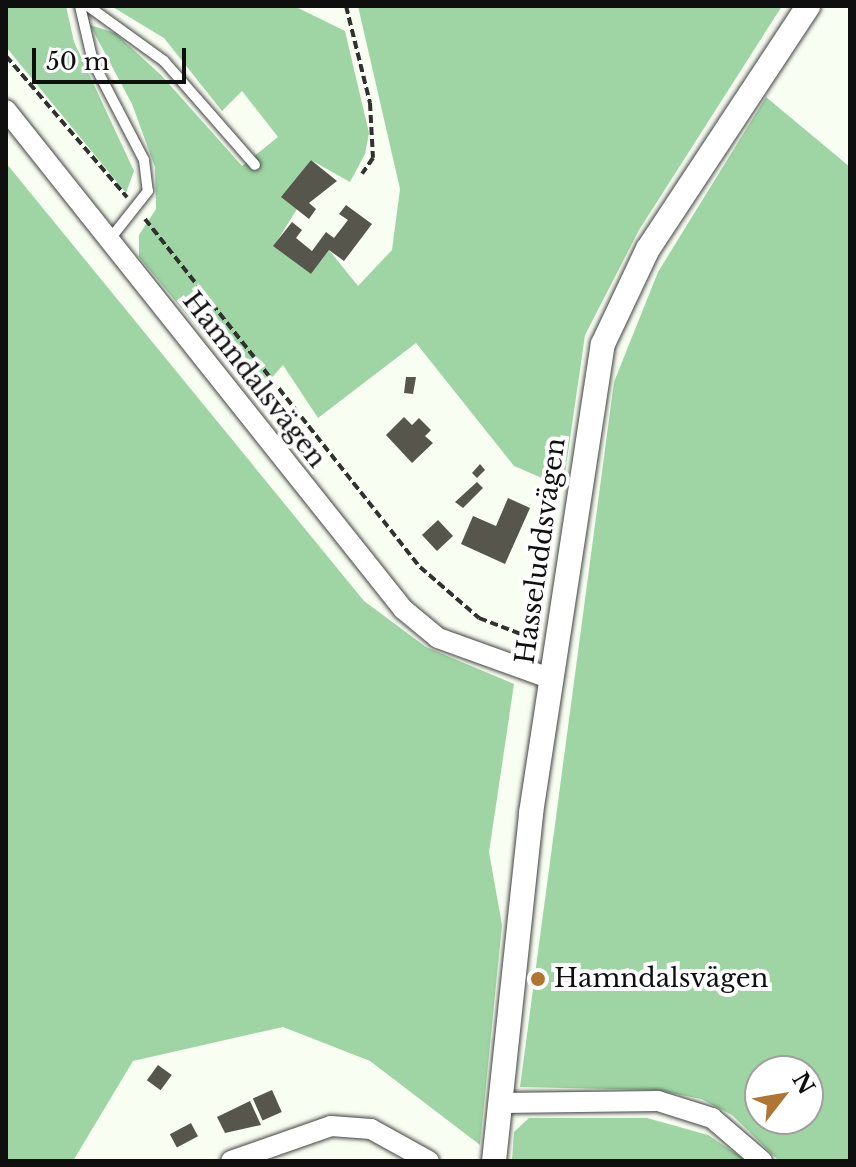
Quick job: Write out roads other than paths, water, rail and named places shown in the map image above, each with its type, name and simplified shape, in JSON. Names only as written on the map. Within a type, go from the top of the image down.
[{"type":"street","name":"Hasseluddsvägen","points":[[494,1161],[552,679],[592,390],[614,311],[808,6]]},
{"type":"street","name":"Hamndalsvägen","points":[[6,110],[403,609],[438,638],[552,679]]},
{"type":"street","points":[[501,1103],[658,1101],[712,1118],[762,1161]]},
{"type":"street","points":[[231,1161],[268,1153],[331,1126],[371,1129],[429,1161]]},
{"type":"lane","points":[[80,6],[93,62],[144,160],[148,191],[138,210],[110,239]]},
{"type":"lane","points":[[88,6],[164,61],[255,165]]},
{"type":"place","name":"Hamndalsvägen","points":[[538,979]]}]
